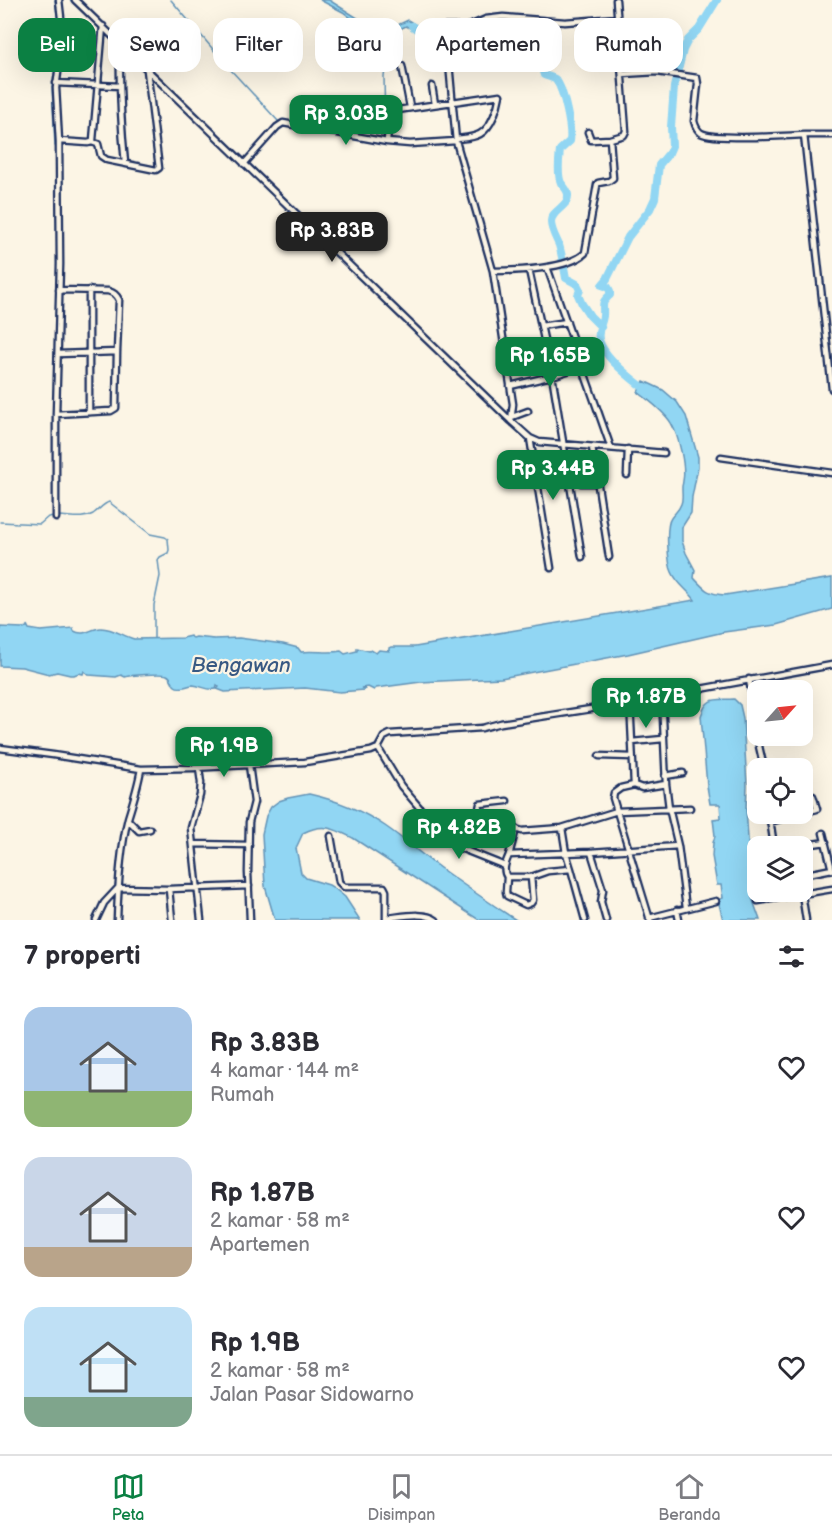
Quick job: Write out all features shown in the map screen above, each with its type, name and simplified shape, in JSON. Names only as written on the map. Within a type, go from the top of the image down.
[{"type":"street","points":[[56,518],[60,253],[56,83],[63,35],[59,0]]},
{"type":"street","points":[[75,0],[108,31]]},
{"type":"street","points":[[616,0],[617,18]]},
{"type":"street","points":[[494,18],[515,18]]},
{"type":"street","points":[[92,142],[103,26]]},
{"type":"street","points":[[403,71],[410,107]]},
{"type":"street","points":[[120,72],[125,164]]},
{"type":"street","points":[[58,141],[92,142],[100,146],[103,158],[107,160],[156,170],[160,167],[147,72]]},
{"type":"street","points":[[149,72],[530,438],[539,442],[664,453]]},
{"type":"street","points":[[450,72],[456,140],[493,272],[513,404],[512,419]]},
{"type":"street","points":[[588,132],[591,140],[610,139],[624,135],[626,132],[622,74],[657,72],[695,77],[698,80],[694,121],[701,133],[710,136],[832,135]]},
{"type":"street","points":[[56,83],[120,86]]},
{"type":"street","points":[[432,86],[435,104]]},
{"type":"street","points":[[244,164],[283,123],[410,144],[476,136],[484,132],[493,117],[500,94],[393,110],[389,113],[387,140]]},
{"type":"street","points":[[804,135],[832,389]]},
{"type":"street","points":[[493,272],[547,267],[578,258],[585,253],[598,183],[613,178],[610,139]]},
{"type":"street","points":[[547,267],[611,448]]},
{"type":"street","points":[[529,270],[552,376],[582,557]]},
{"type":"street","points":[[56,414],[111,411],[116,408],[119,300],[114,293],[108,291],[59,290]]},
{"type":"street","points":[[89,290],[89,412]]},
{"type":"street","points":[[541,326],[567,322]]},
{"type":"street","points":[[825,326],[832,325]]},
{"type":"street","points":[[58,354],[117,352]]},
{"type":"street","points":[[510,386],[583,366]]},
{"type":"street","points":[[512,419],[528,411]]},
{"type":"street","points":[[530,438],[551,568]]},
{"type":"street","points":[[592,447],[609,556]]},
{"type":"street","points":[[627,475],[628,449]]},
{"type":"street","points":[[721,457],[832,473]]},
{"type":"street","points":[[582,483],[597,483]]},
{"type":"street","points":[[0,748],[141,769],[305,762],[371,751],[378,748],[384,737],[390,734],[482,728],[832,665]]},
{"type":"street","points":[[749,679],[753,720],[762,758]]},
{"type":"street","points":[[662,696],[665,776],[669,808],[678,846],[686,908]]},
{"type":"street","points":[[630,701],[634,785]]},
{"type":"street","points":[[632,742],[663,739]]},
{"type":"street","points":[[378,748],[407,794],[424,813],[456,823],[508,822],[522,831],[562,828],[617,811],[690,807]]},
{"type":"street","points":[[599,756],[632,756]]},
{"type":"street","points":[[249,765],[254,802],[249,822],[250,920]]},
{"type":"street","points":[[199,768],[200,795],[191,828],[201,920]]},
{"type":"street","points":[[117,920],[118,888],[128,820],[138,789],[141,769]]},
{"type":"street","points":[[665,776],[683,773]]},
{"type":"street","points":[[666,784],[642,788],[634,785],[614,793],[613,798],[649,919],[716,901]]},
{"type":"street","points":[[813,796],[817,809],[813,810]]},
{"type":"street","points":[[481,822],[480,804],[507,801]]},
{"type":"street","points":[[410,842],[429,816]]},
{"type":"street","points":[[128,820],[139,831],[150,829]]},
{"type":"street","points":[[456,823],[456,846],[505,866]]},
{"type":"street","points":[[562,828],[566,853],[585,920]]},
{"type":"street","points":[[516,829],[504,873],[507,877],[507,896],[526,905],[531,903],[533,900],[531,877]]},
{"type":"street","points":[[813,873],[832,870],[823,833]]},
{"type":"street","points":[[331,836],[339,882],[344,887],[384,887],[386,919],[421,916],[432,917],[436,920]]},
{"type":"street","points":[[813,844],[826,842]]},
{"type":"street","points":[[193,844],[249,845]]},
{"type":"street","points":[[509,855],[678,846]]},
{"type":"street","points":[[591,852],[603,890],[601,902],[606,920]]},
{"type":"street","points":[[507,877],[531,877],[548,871],[571,869]]},
{"type":"street","points":[[96,920],[104,903],[118,888],[249,886]]},
{"type":"street","points":[[169,889],[172,920]]},
{"type":"street","points":[[813,891],[832,889]]},
{"type":"street","points":[[804,902],[807,920]]},
{"type":"street","points":[[677,910],[680,920]]},
{"type":"water","points":[[320,0],[329,0],[358,18],[351,18]]},
{"type":"water","points":[[408,20],[415,24],[415,30],[406,26],[403,27],[403,22]]},
{"type":"water","name":"Bengawan","points":[[644,381],[663,390],[677,402],[686,416],[698,457],[691,513],[682,527],[682,541],[695,570],[694,578],[707,591],[725,595],[832,578],[832,609],[776,625],[724,632],[628,654],[501,678],[421,682],[374,690],[368,687],[361,688],[364,690],[340,692],[305,688],[225,692],[217,689],[219,687],[217,685],[216,689],[193,685],[177,687],[169,676],[164,674],[116,677],[89,675],[84,671],[83,674],[74,675],[57,672],[49,674],[22,667],[0,666],[0,627],[23,628],[27,625],[29,629],[41,631],[73,628],[78,633],[101,628],[110,629],[134,639],[190,636],[214,639],[239,638],[283,644],[298,648],[301,652],[341,651],[345,654],[357,651],[357,648],[376,653],[379,650],[389,651],[391,647],[415,647],[695,600],[674,576],[668,554],[669,522],[679,509],[682,500],[684,468],[681,452],[677,436],[668,419],[638,392]]},
{"type":"water","points":[[734,699],[740,705],[743,718],[747,785],[747,902],[753,902],[760,920],[723,920],[718,900],[723,898],[721,885],[717,885],[712,856],[715,836],[713,819],[721,818],[720,804],[710,804],[701,716],[709,702]]},
{"type":"water","points":[[309,794],[329,799],[377,821],[449,875],[516,920],[479,920],[353,838],[334,829],[317,828],[303,833],[296,848],[301,873],[306,878],[334,888],[345,897],[360,920],[275,920],[265,886],[262,834],[266,816],[271,807],[279,801]]},
{"type":"waterway","points":[[55,0],[60,36],[52,87],[55,146]]},
{"type":"waterway","points":[[70,0],[100,28]]},
{"type":"waterway","points":[[171,0],[229,68],[278,121],[282,122]]},
{"type":"waterway","points":[[648,391],[619,368],[601,346],[599,333],[603,304],[610,295],[608,287],[602,285],[628,237],[650,209],[655,198],[659,165],[672,146],[674,87],[683,50],[717,0]]},
{"type":"waterway","points":[[412,26],[432,37],[459,39],[489,35],[507,36],[514,49],[519,52],[526,51],[539,58],[544,75],[556,80],[569,119],[570,141],[560,150],[559,166],[561,183],[567,192],[568,199],[554,214],[551,225],[559,245],[566,278],[577,284],[582,304],[601,327]]},
{"type":"waterway","points":[[104,32],[108,36]]},
{"type":"waterway","points":[[384,140],[385,72]]},
{"type":"waterway","points":[[407,142],[420,141]]},
{"type":"waterway","points":[[58,516],[89,516],[109,502],[150,534],[168,539],[168,553],[158,560],[160,576],[154,605],[154,638]]},
{"type":"waterway","points":[[0,522],[40,524],[48,517],[54,516]]}]
